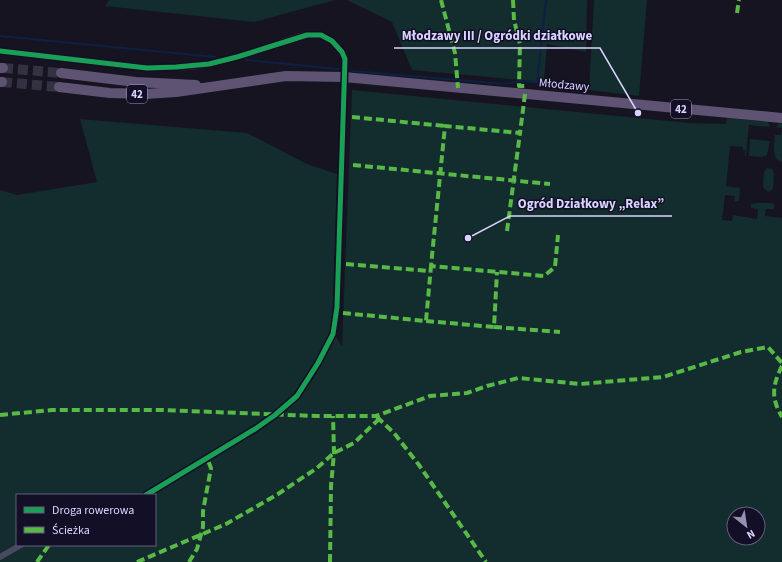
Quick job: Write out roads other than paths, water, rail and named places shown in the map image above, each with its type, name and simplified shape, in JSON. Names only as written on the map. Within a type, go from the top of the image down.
[{"type":"main road","name":"42","points":[[61,73],[136,82],[214,86]]},
{"type":"main road","name":"42","points":[[59,87],[110,93],[146,94],[176,92],[286,76],[344,77]]},
{"type":"main road","name":"Młodzawy","points":[[344,77],[782,118]]},
{"type":"street","points":[[62,58],[146,68],[209,64],[259,51],[307,34],[321,35],[332,41],[342,52],[345,64],[337,307],[333,334],[318,363],[297,396],[280,411],[255,429],[148,494]]},
{"type":"street","points":[[0,557],[20,546]]},
{"type":"waterway","points":[[352,71],[505,84],[521,81],[537,82],[546,0]]},
{"type":"waterway","points":[[0,36],[215,57]]},
{"type":"waterway","points":[[246,60],[338,69]]},
{"type":"tunnel","points":[[5,52],[62,58]]},
{"type":"tunnel","points":[[3,68],[61,73]]},
{"type":"tunnel","points":[[2,82],[59,87]]},
{"type":"place","name":"Młodzawy III / Ogródki działkowe","points":[[638,113]]},
{"type":"place","name":"Ogród Działkowy „Relax”","points":[[468,238]]}]
